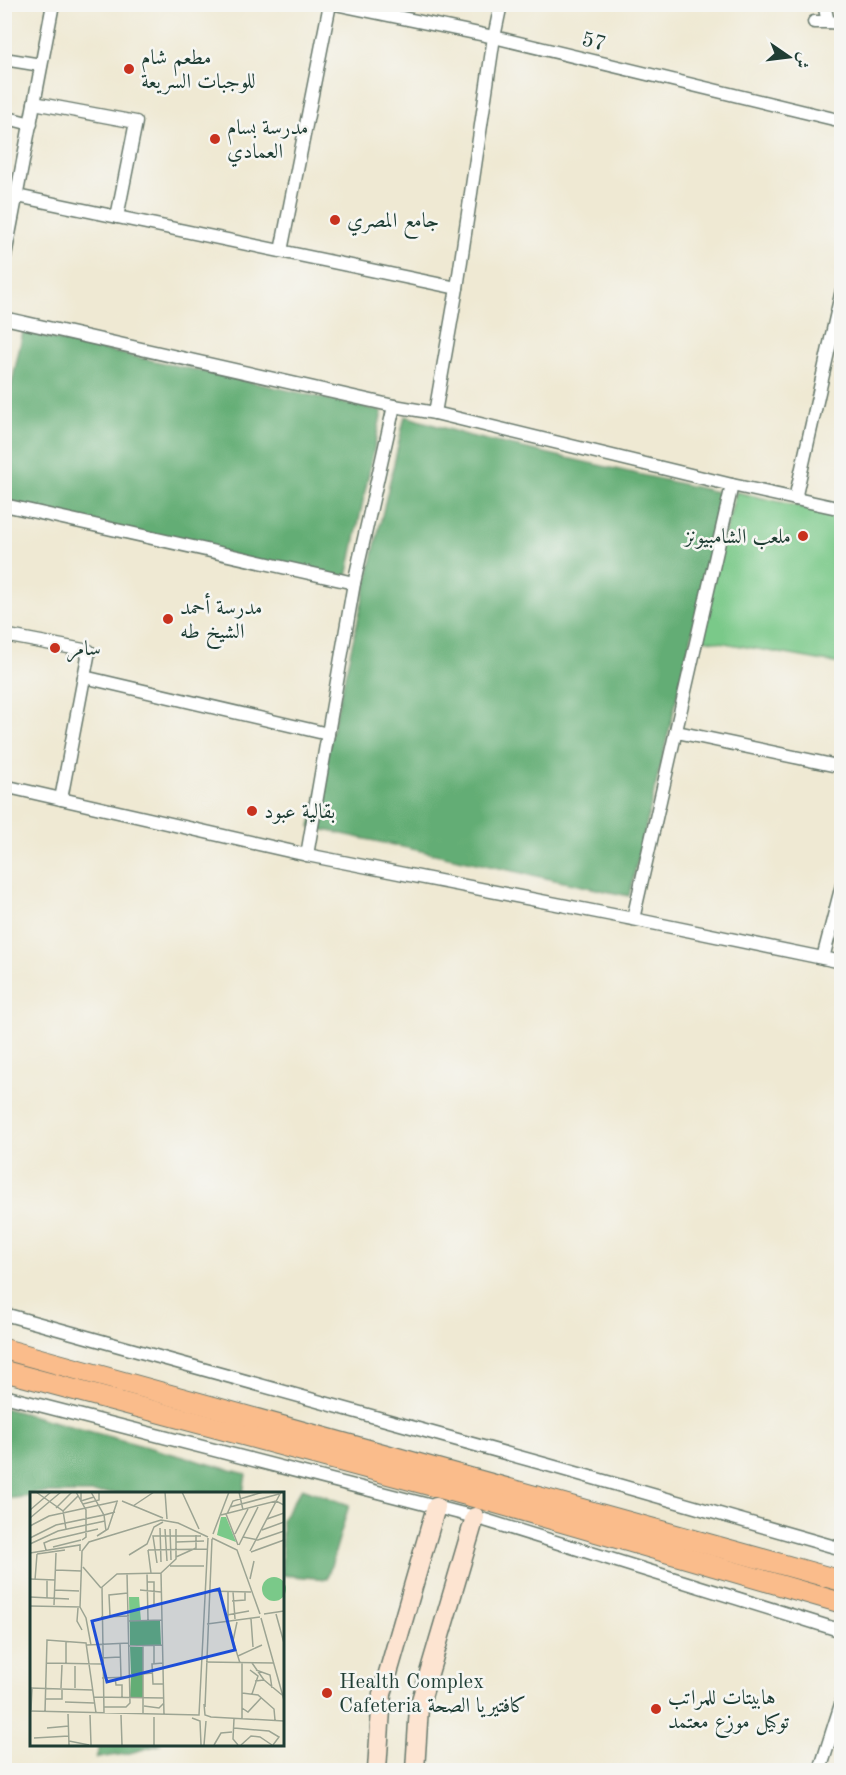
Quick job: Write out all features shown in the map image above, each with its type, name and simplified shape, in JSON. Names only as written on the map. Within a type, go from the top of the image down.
[{"type":"main road","points":[[4,1349],[842,1581]]},
{"type":"main road","points":[[4,1371],[489,1501],[842,1602]]},
{"type":"main road","points":[[377,1770],[382,1694],[436,1507]]},
{"type":"main road","points":[[415,1770],[420,1707],[475,1517]]},
{"type":"street","points":[[4,261],[53,4]]},
{"type":"street","points":[[281,251],[330,4]]},
{"type":"street","name":"57","points":[[335,4],[494,37],[842,121]]},
{"type":"street","points":[[435,413],[457,288],[494,37],[501,4]]},
{"type":"street","points":[[824,4],[828,22]]},
{"type":"street","points":[[814,22],[842,23]]},
{"type":"street","points":[[4,59],[41,65]]},
{"type":"street","points":[[34,104],[136,123],[117,217]]},
{"type":"street","points":[[4,117],[31,124]]},
{"type":"street","points":[[17,196],[457,288]]},
{"type":"street","points":[[795,499],[842,290]]},
{"type":"street","points":[[4,318],[394,406],[435,413],[732,485],[842,509]]},
{"type":"street","points":[[307,855],[354,584],[394,406]]},
{"type":"street","points":[[633,919],[732,485]]},
{"type":"street","points":[[4,505],[354,584]]},
{"type":"street","points":[[4,634],[89,651],[61,799]]},
{"type":"street","points":[[84,677],[328,734]]},
{"type":"street","points":[[676,732],[842,767]]},
{"type":"street","points":[[4,786],[307,855],[842,962]]},
{"type":"street","points":[[823,958],[842,885]]},
{"type":"street","points":[[4,1314],[842,1549]]},
{"type":"street","points":[[4,1396],[475,1517],[842,1631]]},
{"type":"street","points":[[820,1770],[842,1701]]},
{"type":"green space","points":[[23,332],[382,411],[346,582],[5,501],[5,415]]},
{"type":"green space","points":[[405,416],[470,436],[726,494],[629,896],[310,827]]},
{"type":"green space","points":[[736,492],[841,516],[841,664],[697,638]]},
{"type":"green space","points":[[4,1408],[246,1474],[243,1492],[30,1492],[30,1496],[5,1499]]},
{"type":"green space","points":[[302,1488],[349,1505],[327,1579],[284,1575],[284,1516]]},
{"type":"green space","points":[[101,1745],[158,1745],[126,1754],[96,1758]]},
{"type":"place","name":"مطعم شام للوجبات السريعة","points":[[129,69]]},
{"type":"place","name":"مدرسة بسام العمادي","points":[[215,139]]},
{"type":"place","name":"جامع المصري","points":[[335,220]]},
{"type":"place","name":"ملعب الشامبيونز","points":[[803,536]]},
{"type":"place","name":"مدرسة أحمد الشيخ طه","points":[[168,619]]},
{"type":"place","name":"سامر","points":[[55,648]]},
{"type":"place","name":"بقالية عبود","points":[[252,811]]},
{"type":"place","name":"Health Complex Cafeteria كافتيريا الصحة","points":[[327,1693]]},
{"type":"place","name":"هابيتات للمراتب توكيل موزع معتمد","points":[[656,1709]]}]
